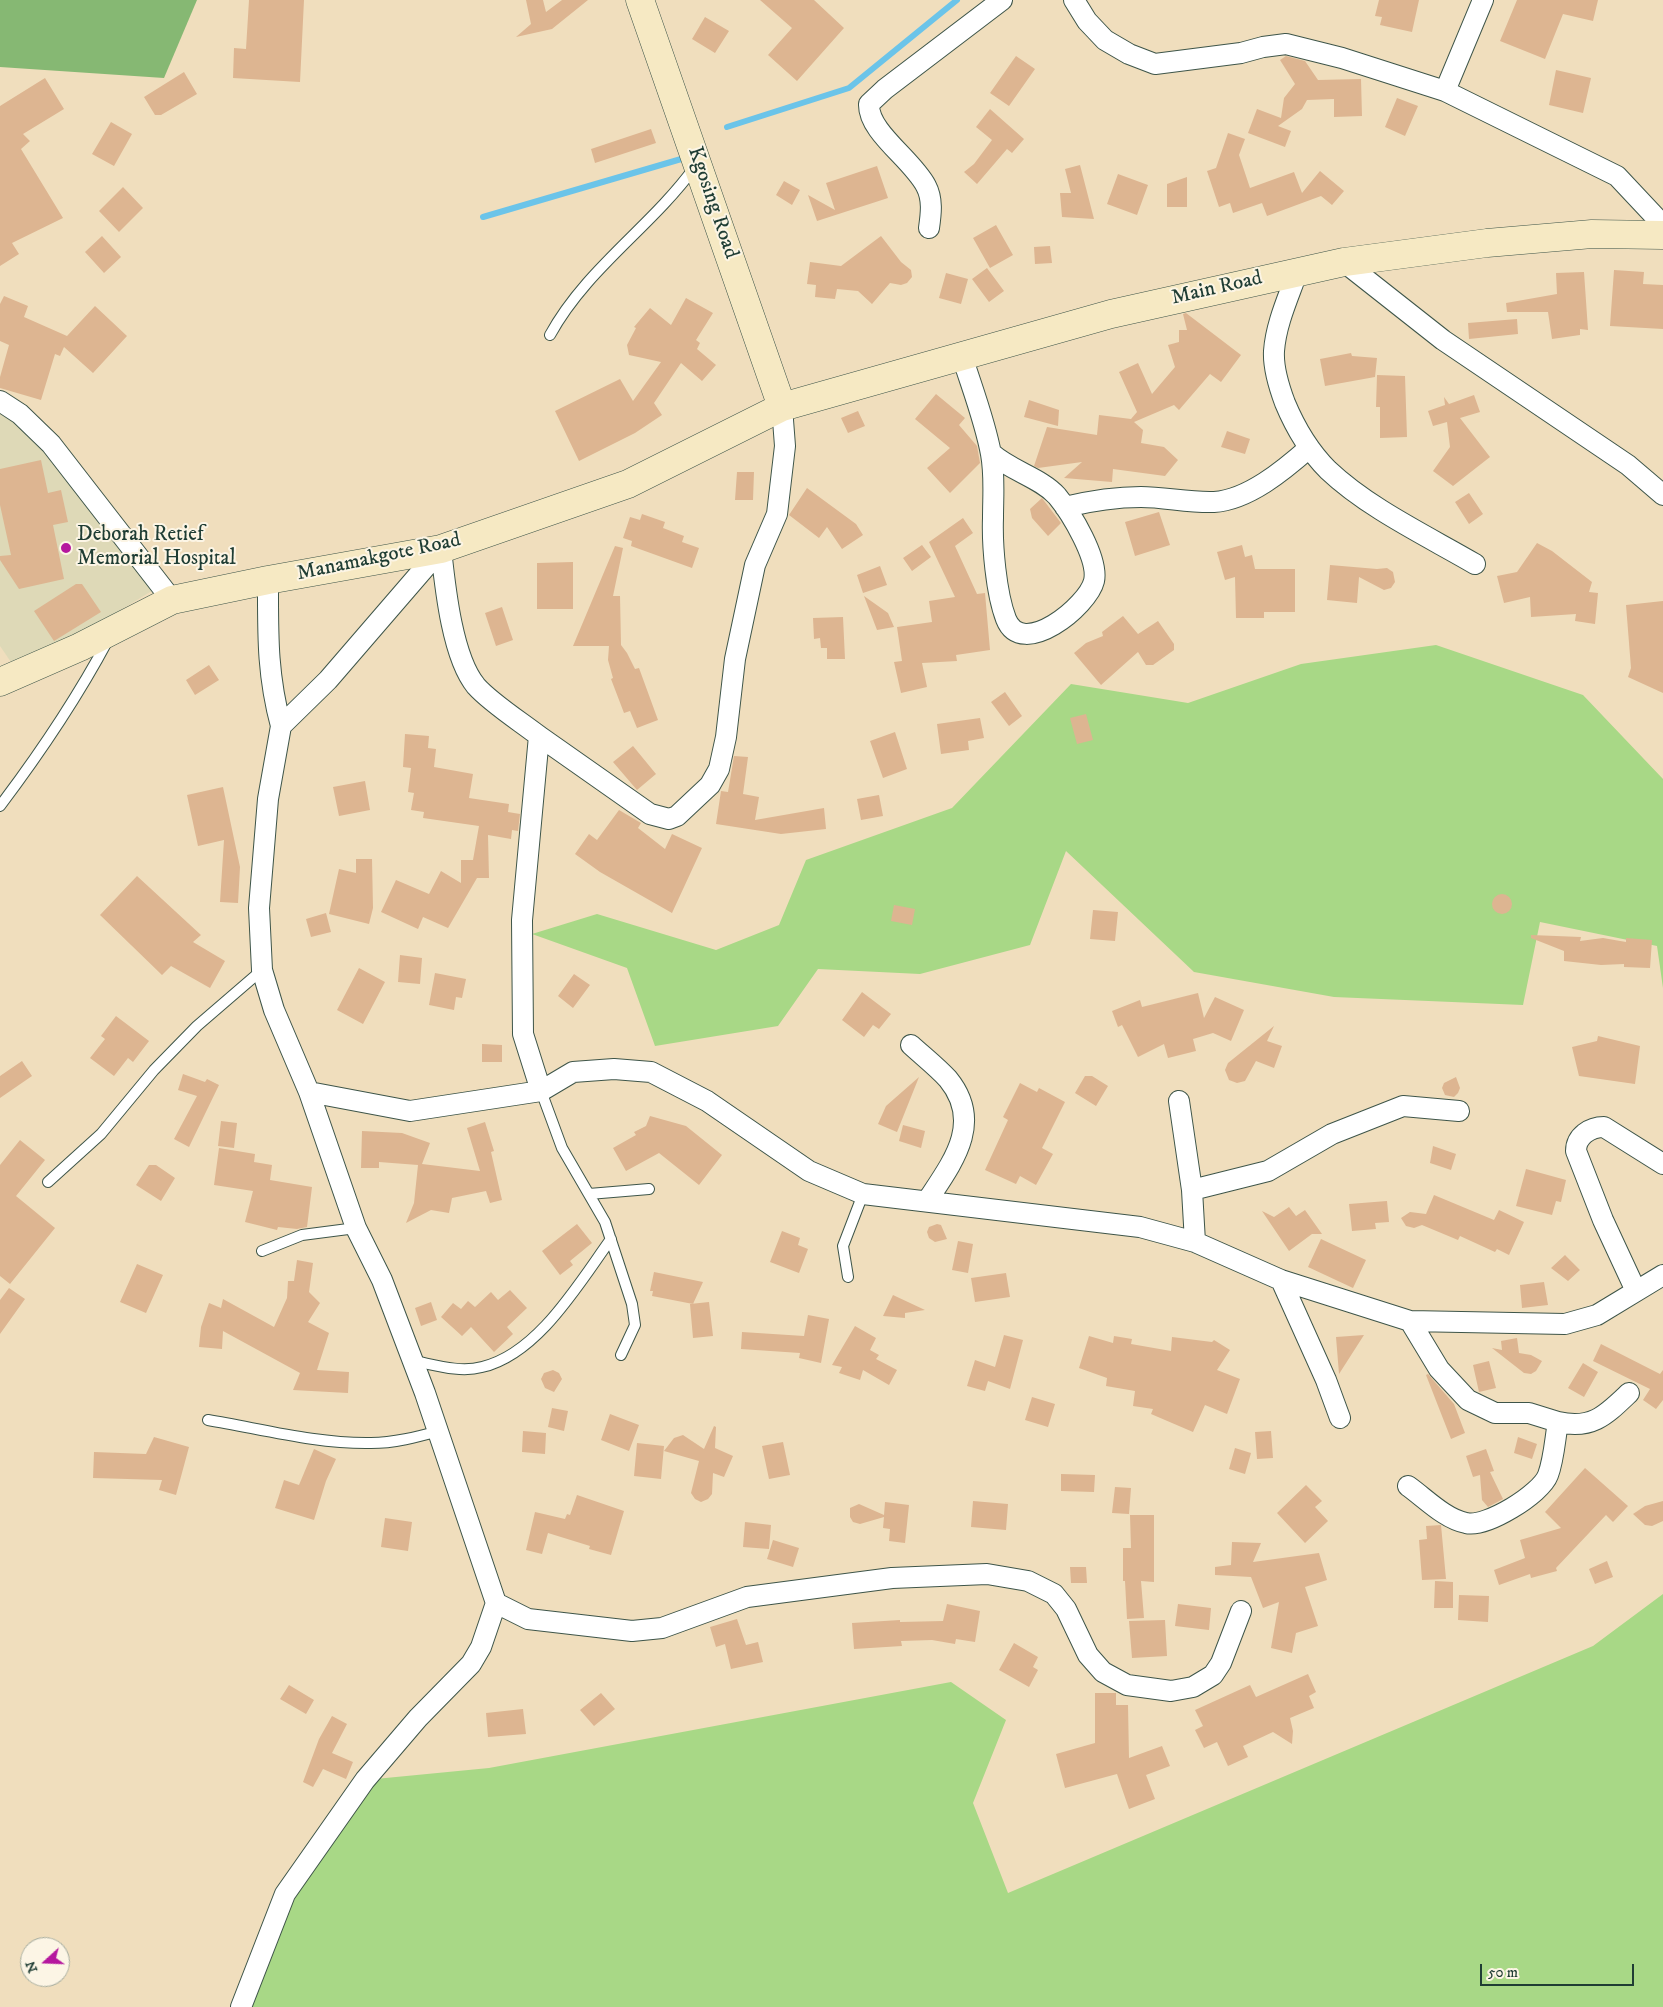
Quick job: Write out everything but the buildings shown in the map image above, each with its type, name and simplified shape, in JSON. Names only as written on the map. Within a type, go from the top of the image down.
[{"type":"street","name":"Kgosing Road","points":[[640,0],[782,407]]},
{"type":"street","points":[[929,228],[932,207],[926,186],[905,157],[874,125],[869,113],[869,104],[885,89],[1002,0]]},
{"type":"street","points":[[1074,0],[1087,21],[1105,40],[1129,54],[1155,64],[1232,55],[1286,44],[1333,55],[1445,91],[1617,176],[1663,224]]},
{"type":"street","points":[[1445,91],[1484,0]]},
{"type":"street","name":"Main Road","points":[[782,407],[1111,314],[1298,270],[1487,243],[1592,234],[1663,236]]},
{"type":"street","points":[[1344,262],[1443,340],[1628,465],[1663,495]]},
{"type":"street","points":[[1298,270],[1282,315],[1274,351],[1279,386],[1291,416],[1308,448],[1328,470],[1364,497],[1476,564]]},
{"type":"street","points":[[962,356],[991,453],[996,566],[1006,619],[1012,629],[1022,634],[1040,632],[1055,624],[1083,600],[1094,582],[1094,566],[1086,546],[1065,507],[1043,484],[1003,464],[991,453]]},
{"type":"street","points":[[0,401],[20,414],[51,444],[172,600]]},
{"type":"street","points":[[441,549],[447,600],[466,668],[476,685],[490,699],[539,736],[650,814],[659,818],[669,819],[677,816],[710,785],[720,769],[726,738],[734,659],[755,565],[777,514],[786,446],[782,407]]},
{"type":"street","name":"Manamakgote Road","points":[[0,682],[80,647],[172,600],[268,580],[441,549],[628,484],[782,407]]},
{"type":"street","points":[[1065,507],[1102,499],[1141,497],[1215,502],[1251,491],[1282,471],[1308,448]]},
{"type":"street","points":[[281,726],[328,680],[441,549]]},
{"type":"street","points":[[241,2007],[286,1894],[365,1780],[418,1718],[471,1664],[481,1647],[496,1603],[414,1361],[382,1280],[356,1228],[309,1092],[274,1010],[262,970],[259,908],[268,799],[281,726],[272,692],[268,658],[268,580]]},
{"type":"street","points":[[539,736],[522,930],[523,1034],[541,1091]]},
{"type":"street","points":[[911,1045],[948,1079],[958,1096],[965,1115],[963,1137],[956,1157],[927,1201]]},
{"type":"street","points":[[309,1092],[410,1111],[541,1091],[573,1072],[614,1069],[651,1072],[707,1101],[810,1171],[863,1194],[1140,1227],[1195,1242],[1281,1280],[1410,1321],[1565,1324],[1597,1315],[1663,1275]]},
{"type":"street","points":[[1179,1101],[1192,1190],[1195,1242]]},
{"type":"street","points":[[1192,1190],[1268,1170],[1332,1134],[1403,1106],[1459,1111]]},
{"type":"street","points":[[1636,1291],[1600,1212],[1576,1151],[1576,1143],[1581,1137],[1596,1127],[1604,1127],[1663,1164]]},
{"type":"street","points":[[1281,1280],[1326,1380],[1340,1418]]},
{"type":"street","points":[[1410,1321],[1439,1369],[1468,1400],[1495,1413],[1529,1413],[1575,1426],[1589,1423],[1606,1415],[1629,1392]]},
{"type":"street","points":[[1408,1486],[1451,1517],[1467,1524],[1482,1522],[1534,1494],[1548,1476],[1558,1422]]},
{"type":"street","points":[[496,1603],[528,1619],[632,1631],[662,1628],[747,1597],[892,1578],[988,1574],[1028,1581],[1054,1594],[1066,1609],[1088,1655],[1103,1672],[1127,1685],[1171,1691],[1192,1687],[1213,1676],[1221,1664],[1240,1611]]},
{"type":"lane","points":[[550,335],[564,309],[581,289],[675,194],[698,163]]},
{"type":"lane","points":[[0,806],[30,766],[84,683],[114,628]]},
{"type":"lane","points":[[48,1182],[101,1134],[154,1070],[198,1026],[262,970]]},
{"type":"lane","points":[[541,1091],[562,1148],[605,1222],[632,1304],[635,1326],[621,1356]]},
{"type":"lane","points":[[589,1194],[649,1189]]},
{"type":"lane","points":[[848,1277],[843,1246],[863,1194]]},
{"type":"lane","points":[[262,1251],[302,1235],[356,1228]]},
{"type":"lane","points":[[414,1361],[458,1369],[482,1368],[503,1360],[536,1338],[611,1239]]},
{"type":"lane","points":[[208,1420],[324,1440],[372,1444],[416,1438],[439,1431]]},
{"type":"shaded area","name":"Deborah Retief Memorial Hospital","points":[[0,401],[20,414],[160,586],[58,648],[13,665],[0,646]]},
{"type":"green space","points":[[0,0],[197,0],[164,78],[0,67]]},
{"type":"green space","points":[[1436,645],[1583,695],[1663,779],[1663,988],[1657,946],[1540,922],[1523,1005],[1334,997],[1194,972],[1066,851],[1030,945],[920,974],[818,969],[778,1026],[655,1046],[627,968],[532,934],[597,914],[716,950],[779,925],[806,860],[952,808],[1071,684],[1188,703],[1301,664]]},
{"type":"green space","points":[[1663,1594],[1663,2007],[241,2007],[285,1894],[365,1780],[489,1768],[951,1682],[1006,1720],[973,1803],[1008,1893],[1593,1646]]},
{"type":"waterway","points":[[727,127],[849,88],[957,0]]},
{"type":"waterway","points":[[483,217],[688,157]]},
{"type":"place","name":"Deborah Retief Memorial Hospital","points":[[66,548]]}]
